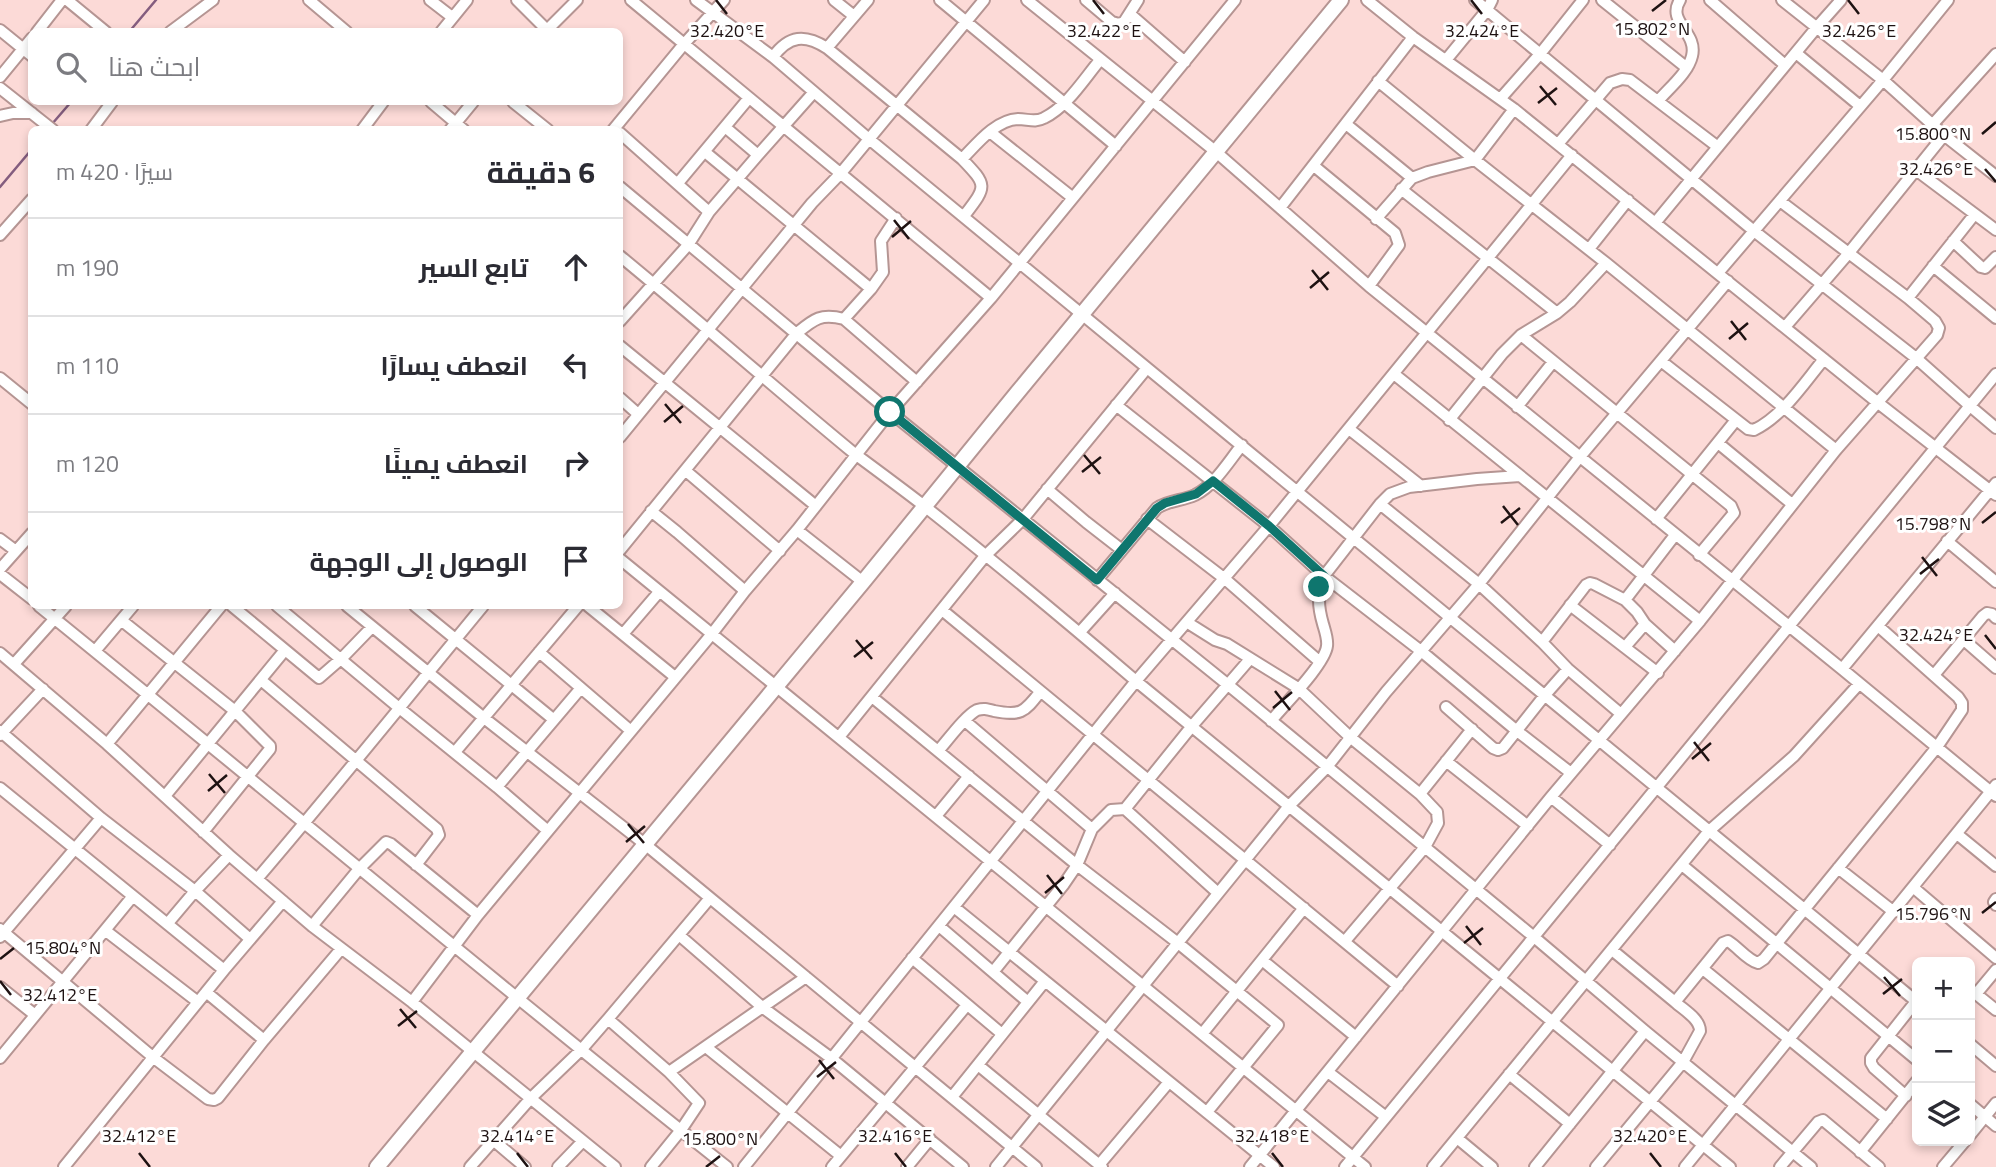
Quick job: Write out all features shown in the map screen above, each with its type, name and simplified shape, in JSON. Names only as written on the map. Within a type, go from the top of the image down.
[{"type":"main road","points":[[377,1167],[646,845],[1341,0]]},
{"type":"street","points":[[40,28],[64,0],[101,28]]},
{"type":"street","points":[[175,28],[213,0]]},
{"type":"street","points":[[309,0],[341,28]]},
{"type":"street","points":[[430,0],[452,17]]},
{"type":"street","points":[[444,28],[467,0]]},
{"type":"street","points":[[517,0],[543,28]]},
{"type":"street","points":[[549,28],[577,0]]},
{"type":"street","points":[[631,0],[991,298]]},
{"type":"street","points":[[696,0],[773,57],[1352,538],[1912,997]]},
{"type":"street","points":[[618,126],[684,44],[724,0]]},
{"type":"street","points":[[834,0],[854,16]]},
{"type":"street","points":[[827,48],[868,0]]},
{"type":"street","points":[[940,0],[1116,146]]},
{"type":"street","points":[[623,433],[984,0]]},
{"type":"street","points":[[1027,0],[1215,151],[1426,333],[1994,791],[1685,1167]]},
{"type":"street","points":[[1086,0],[1112,22],[1119,24],[1124,22],[1138,0]]},
{"type":"street","points":[[412,1002],[478,915],[744,591],[780,551],[890,412],[991,298],[1235,0]]},
{"type":"street","points":[[1367,0],[1413,37],[1501,98],[1935,448],[1994,489],[1947,541],[1842,669]]},
{"type":"street","points":[[1475,0],[1489,5],[1540,54],[1595,100],[1754,231],[1916,358],[1996,428]]},
{"type":"street","points":[[1501,98],[1583,0]]},
{"type":"street","points":[[1602,0],[1687,68]]},
{"type":"street","points":[[1658,101],[1687,68],[1692,57],[1689,35],[1676,15],[1675,9],[1680,0]]},
{"type":"street","points":[[1710,0],[1786,65]]},
{"type":"street","points":[[1782,0],[1883,80],[1944,135],[1996,176]]},
{"type":"street","points":[[1655,223],[1841,0]]},
{"type":"street","points":[[1718,273],[1948,0]]},
{"type":"street","points":[[1446,60],[1489,5]]},
{"type":"street","points":[[1130,14],[1185,62]]},
{"type":"street","points":[[0,30],[27,52],[0,77]]},
{"type":"street","points":[[1280,208],[1413,37]]},
{"type":"street","points":[[773,57],[781,46],[794,40],[814,40],[962,159],[983,185],[980,195],[964,216]]},
{"type":"street","points":[[1796,53],[1860,106]]},
{"type":"street","points":[[1933,124],[1996,54]]},
{"type":"street","points":[[962,159],[990,132],[1003,124],[1016,119],[1034,122],[1045,118],[1064,103],[1100,60]]},
{"type":"street","points":[[1558,145],[1610,83],[1622,79],[1630,80],[1718,147]]},
{"type":"street","points":[[1378,81],[1836,450]]},
{"type":"street","points":[[0,88],[49,126]]},
{"type":"street","points":[[623,318],[688,245],[709,212],[814,92]]},
{"type":"street","points":[[678,183],[750,98]]},
{"type":"street","points":[[94,126],[110,105]]},
{"type":"street","points":[[365,126],[381,105]]},
{"type":"street","points":[[434,105],[456,126]]},
{"type":"street","points":[[458,126],[471,105]]},
{"type":"street","points":[[517,105],[543,126]]},
{"type":"street","points":[[1377,219],[1412,178],[1475,160],[1514,109]]},
{"type":"street","points":[[0,116],[32,113]]},
{"type":"street","points":[[1346,124],[1412,178]]},
{"type":"street","points":[[725,127],[758,155]]},
{"type":"street","points":[[990,132],[1073,198]]},
{"type":"street","points":[[1785,327],[1944,135]]},
{"type":"street","points":[[623,137],[709,212]]},
{"type":"street","points":[[705,152],[871,289]]},
{"type":"street","points":[[744,1167],[1136,681],[1226,579],[1572,155]]},
{"type":"street","points":[[1314,166],[1395,233],[1399,245],[1369,286]]},
{"type":"street","points":[[1916,170],[1996,230]]},
{"type":"street","points":[[1401,189],[1557,313]]},
{"type":"street","points":[[623,190],[890,412],[1227,684],[1811,1167]]},
{"type":"street","points":[[1589,249],[1628,200]]},
{"type":"street","points":[[1250,1167],[1551,797],[1658,673],[1836,450],[1937,335],[1939,328],[1935,321],[1780,201]]},
{"type":"street","points":[[0,236],[28,204]]},
{"type":"street","points":[[1908,298],[1974,215]]},
{"type":"street","points":[[844,319],[883,272],[881,241],[896,218]]},
{"type":"street","points":[[1952,241],[1980,267],[1985,268],[1996,257]]},
{"type":"street","points":[[623,258],[856,454],[1080,632],[1136,681],[1730,1167]]},
{"type":"street","points":[[1449,420],[1502,354],[1521,335],[1570,302],[1606,262]]},
{"type":"street","points":[[1933,266],[1996,318]]},
{"type":"street","points":[[996,1167],[1289,806],[1327,767],[1616,413],[1728,281]]},
{"type":"street","points":[[623,546],[797,333],[819,318],[829,315],[844,319],[917,382]]},
{"type":"street","points":[[1521,335],[1734,509],[1734,513],[1699,555]]},
{"type":"street","points":[[623,348],[816,506]]},
{"type":"street","points":[[1661,361],[1748,429],[1754,430],[1762,427],[1783,408],[1824,359]]},
{"type":"street","points":[[1517,407],[1553,362]]},
{"type":"street","points":[[839,737],[985,556],[1023,519],[1147,368]]},
{"type":"street","points":[[1394,374],[1700,621]]},
{"type":"street","points":[[1345,1167],[1996,374]]},
{"type":"street","points":[[0,378],[28,401]]},
{"type":"street","points":[[623,401],[638,414]]},
{"type":"street","points":[[1116,405],[1269,526],[1324,576],[1422,651],[1571,773]]},
{"type":"street","points":[[1656,519],[1736,420]]},
{"type":"street","points":[[1349,429],[1422,486]]},
{"type":"street","points":[[1718,443],[1792,504]]},
{"type":"street","points":[[1097,580],[1147,519],[1165,503],[1196,494],[1213,481],[1242,445]]},
{"type":"street","points":[[686,471],[780,551]]},
{"type":"street","points":[[1271,721],[1320,662],[1327,648],[1318,599],[1324,576],[1380,504],[1398,490],[1477,479],[1520,477]]},
{"type":"street","points":[[1047,489],[1122,550]]},
{"type":"street","points":[[1380,504],[1479,584],[1568,669],[1621,714]]},
{"type":"street","points":[[651,511],[744,591]]},
{"type":"street","points":[[1147,519],[1226,579],[1320,662]]},
{"type":"street","points":[[797,530],[863,582]]},
{"type":"street","points":[[1625,600],[1675,535]]},
{"type":"street","points":[[28,538],[0,571],[28,596]]},
{"type":"street","points":[[0,539],[16,551]]},
{"type":"street","points":[[1947,541],[1996,582]]},
{"type":"street","points":[[623,562],[1365,1167]]},
{"type":"street","points":[[1542,642],[1590,583],[1625,600],[1645,624],[1675,651]]},
{"type":"street","points":[[623,634],[659,592]]},
{"type":"street","points":[[1080,632],[1115,593]]},
{"type":"street","points":[[1570,605],[1658,673]]},
{"type":"street","points":[[43,609],[517,999],[727,1167]]},
{"type":"street","points":[[14,664],[63,609]]},
{"type":"street","points":[[95,651],[130,609]]},
{"type":"street","points":[[107,744],[174,663],[213,609]]},
{"type":"street","points":[[236,609],[319,678],[372,626]]},
{"type":"street","points":[[281,609],[548,831]]},
{"type":"street","points":[[355,609],[484,718],[646,845],[1036,1167]]},
{"type":"street","points":[[419,609],[553,719]]},
{"type":"street","points":[[257,879],[481,609]]},
{"type":"street","points":[[455,752],[575,609]]},
{"type":"street","points":[[593,609],[675,677]]},
{"type":"street","points":[[942,610],[1398,986]]},
{"type":"street","points":[[1934,675],[1987,613],[1996,618]]},
{"type":"street","points":[[121,620],[235,711],[270,746],[203,832]]},
{"type":"street","points":[[1188,623],[1298,688],[1349,737],[1420,794],[1437,812],[1438,823],[1424,847],[1345,941]]},
{"type":"street","points":[[1625,647],[1645,624]]},
{"type":"street","points":[[1675,1002],[1723,943],[1728,941],[1753,961],[1764,959],[1937,747],[1962,710],[1958,697],[1878,626]]},
{"type":"street","points":[[1964,640],[1996,668]]},
{"type":"street","points":[[164,796],[285,650]]},
{"type":"street","points":[[539,652],[631,731]]},
{"type":"street","points":[[0,653],[312,926],[412,1002],[615,1167]]},
{"type":"street","points":[[1125,809],[1250,659]]},
{"type":"street","points":[[1446,707],[1498,750],[1503,748],[1568,669]]},
{"type":"street","points":[[261,680],[439,832],[416,864]]},
{"type":"street","points":[[1433,1167],[1709,831],[1794,757],[1859,684]]},
{"type":"street","points":[[497,787],[581,688]]},
{"type":"street","points":[[43,689],[1,733],[250,939]]},
{"type":"street","points":[[939,751],[973,712],[983,708],[1010,714],[1019,713],[1028,708],[1040,692]]},
{"type":"street","points":[[872,697],[1278,1025],[1207,1112]]},
{"type":"street","points":[[965,721],[1092,829]]},
{"type":"street","points":[[1420,794],[1472,729]]},
{"type":"street","points":[[1447,761],[1528,826]]},
{"type":"street","points":[[936,816],[969,776]]},
{"type":"street","points":[[0,788],[224,970]]},
{"type":"street","points":[[1551,797],[1610,845]]},
{"type":"street","points":[[993,972],[1064,884],[1077,865],[1092,829],[1111,810],[1125,809],[1218,893]]},
{"type":"street","points":[[101,818],[1,933],[208,1099],[218,1098],[341,949]]},
{"type":"street","points":[[1958,834],[1996,866]]},
{"type":"street","points":[[312,926],[359,869],[387,842],[478,915]]},
{"type":"street","points":[[168,923],[229,855]]},
{"type":"street","points":[[1682,865],[1912,1056]]},
{"type":"street","points":[[1838,868],[1894,912]]},
{"type":"street","points":[[1914,888],[1996,958]]},
{"type":"street","points":[[0,1058],[133,896]]},
{"type":"street","points":[[471,1167],[531,1098],[582,1049],[710,898]]},
{"type":"street","points":[[64,1167],[283,901]]},
{"type":"street","points":[[954,906],[1274,1167]]},
{"type":"street","points":[[1202,1034],[1304,908]]},
{"type":"street","points":[[939,926],[1028,1002]]},
{"type":"street","points":[[106,931],[198,1002]]},
{"type":"street","points":[[679,935],[762,1007],[831,1058],[963,1167]]},
{"type":"street","points":[[1596,1167],[1683,1062],[1700,1031],[1700,1026],[1675,1002],[1612,950]]},
{"type":"street","points":[[912,958],[1002,1034]]},
{"type":"street","points":[[1262,960],[1356,1037]]},
{"type":"street","points":[[1703,969],[1887,1119]]},
{"type":"street","points":[[1975,990],[1996,970]]},
{"type":"street","points":[[669,1072],[806,977]]},
{"type":"street","points":[[952,1097],[1045,981]]},
{"type":"street","points":[[0,987],[35,1015]]},
{"type":"street","points":[[206,992],[264,1040]]},
{"type":"street","points":[[1975,994],[1996,1010]]},
{"type":"street","points":[[832,1167],[967,1005]]},
{"type":"street","points":[[1906,1096],[1871,1063],[1871,1058],[1912,1007]]},
{"type":"street","points":[[608,1019],[669,1072],[699,1103],[651,1167]]},
{"type":"street","points":[[1535,1167],[1645,1031]]},
{"type":"street","points":[[706,1047],[841,1157]]},
{"type":"street","points":[[1975,1048],[1996,1066]]},
{"type":"street","points":[[978,1065],[1100,1166],[1169,1082]]},
{"type":"street","points":[[1328,1072],[1386,1117]]},
{"type":"street","points":[[1509,1074],[1570,1124]]},
{"type":"street","points":[[1860,1152],[1916,1083]]},
{"type":"street","points":[[1975,1129],[1996,1103]]},
{"type":"street","points":[[1975,1109],[1996,1126]]},
{"type":"street","points":[[1780,1167],[1818,1122],[1823,1120],[1879,1167]]},
{"type":"street","points":[[1457,1138],[1492,1167]]},
{"type":"street","points":[[907,1167],[930,1139]]},
{"type":"street","points":[[493,1140],[525,1167]]},
{"type":"street","points":[[558,1167],[583,1141]]},
{"type":"street","points":[[1943,1167],[1961,1146]]},
{"type":"waterway","points":[[132,28],[156,0]]},
{"type":"waterway","points":[[52,124],[68,105]]},
{"type":"waterway","points":[[0,187],[28,154]]},
{"type":"route","points":[[890,412],[1097,580],[1157,508],[1196,494],[1213,481],[1269,526],[1324,576],[1319,587]]}]
